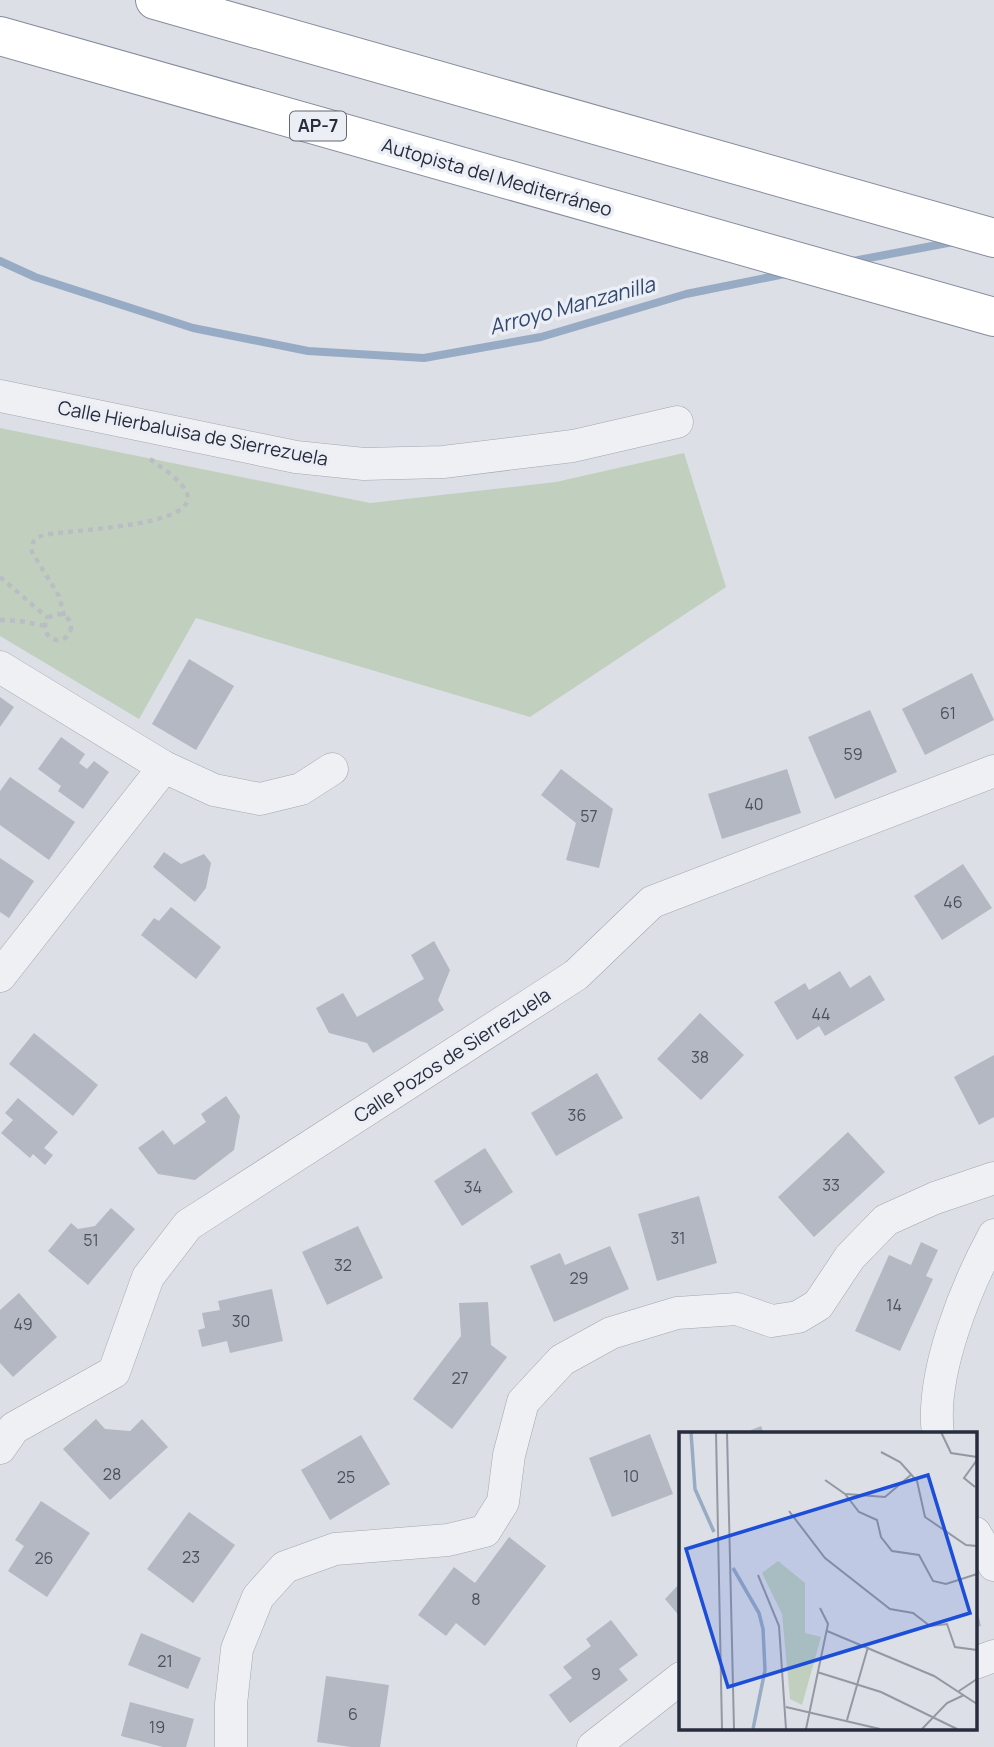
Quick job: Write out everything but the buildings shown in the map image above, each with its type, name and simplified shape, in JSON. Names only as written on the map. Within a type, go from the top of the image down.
[{"type":"highway","points":[[155,0],[994,238]]},
{"type":"highway","name":"Autopista del Mediterráneo","points":[[0,36],[994,317]]},
{"type":"street","name":"Calle Hierbaluisa de Sierrezuela","points":[[0,396],[296,457],[364,464],[443,462],[573,446],[677,422]]},
{"type":"street","points":[[0,667],[164,767],[214,790],[260,799],[301,789],[332,769]]},
{"type":"street","points":[[0,976],[164,767]]},
{"type":"street","name":"Calle Pozos de Sierrezuela","points":[[0,1448],[14,1428],[114,1372],[148,1277],[187,1225],[576,975],[652,902],[994,771]]},
{"type":"street","points":[[231,1747],[231,1704],[237,1649],[258,1597],[285,1567],[335,1549],[448,1540],[485,1531],[503,1502],[509,1455],[523,1402],[562,1360],[611,1333],[677,1313],[737,1309],[772,1321],[798,1318],[817,1305],[850,1256],[886,1220],[935,1198],[994,1178]]},
{"type":"street","points":[[938,1432],[936,1419],[945,1355],[981,1259],[994,1236]]},
{"type":"street","points":[[976,1536],[994,1564]]},
{"type":"street","points":[[976,1663],[994,1656]]},
{"type":"street","points":[[593,1747],[679,1680]]},
{"type":"path","points":[[64,616],[56,614],[48,618],[45,626],[50,637],[61,639],[68,635],[71,626],[64,616],[59,596],[32,552],[33,541],[44,534],[143,523],[182,508],[187,502],[187,492],[149,458]]},
{"type":"path","points":[[0,577],[48,618]]},
{"type":"path","points":[[0,620],[45,626]]},
{"type":"green space","points":[[0,428],[370,503],[556,482],[684,453],[726,587],[530,717],[196,618],[139,719],[0,636]]},
{"type":"waterway","name":"Arroyo Manzanilla","points":[[853,261],[953,242]]},
{"type":"waterway","name":"Arroyo Manzanilla","points":[[0,261],[35,277],[193,328],[308,351],[424,358],[541,337],[686,294],[785,274]]}]
